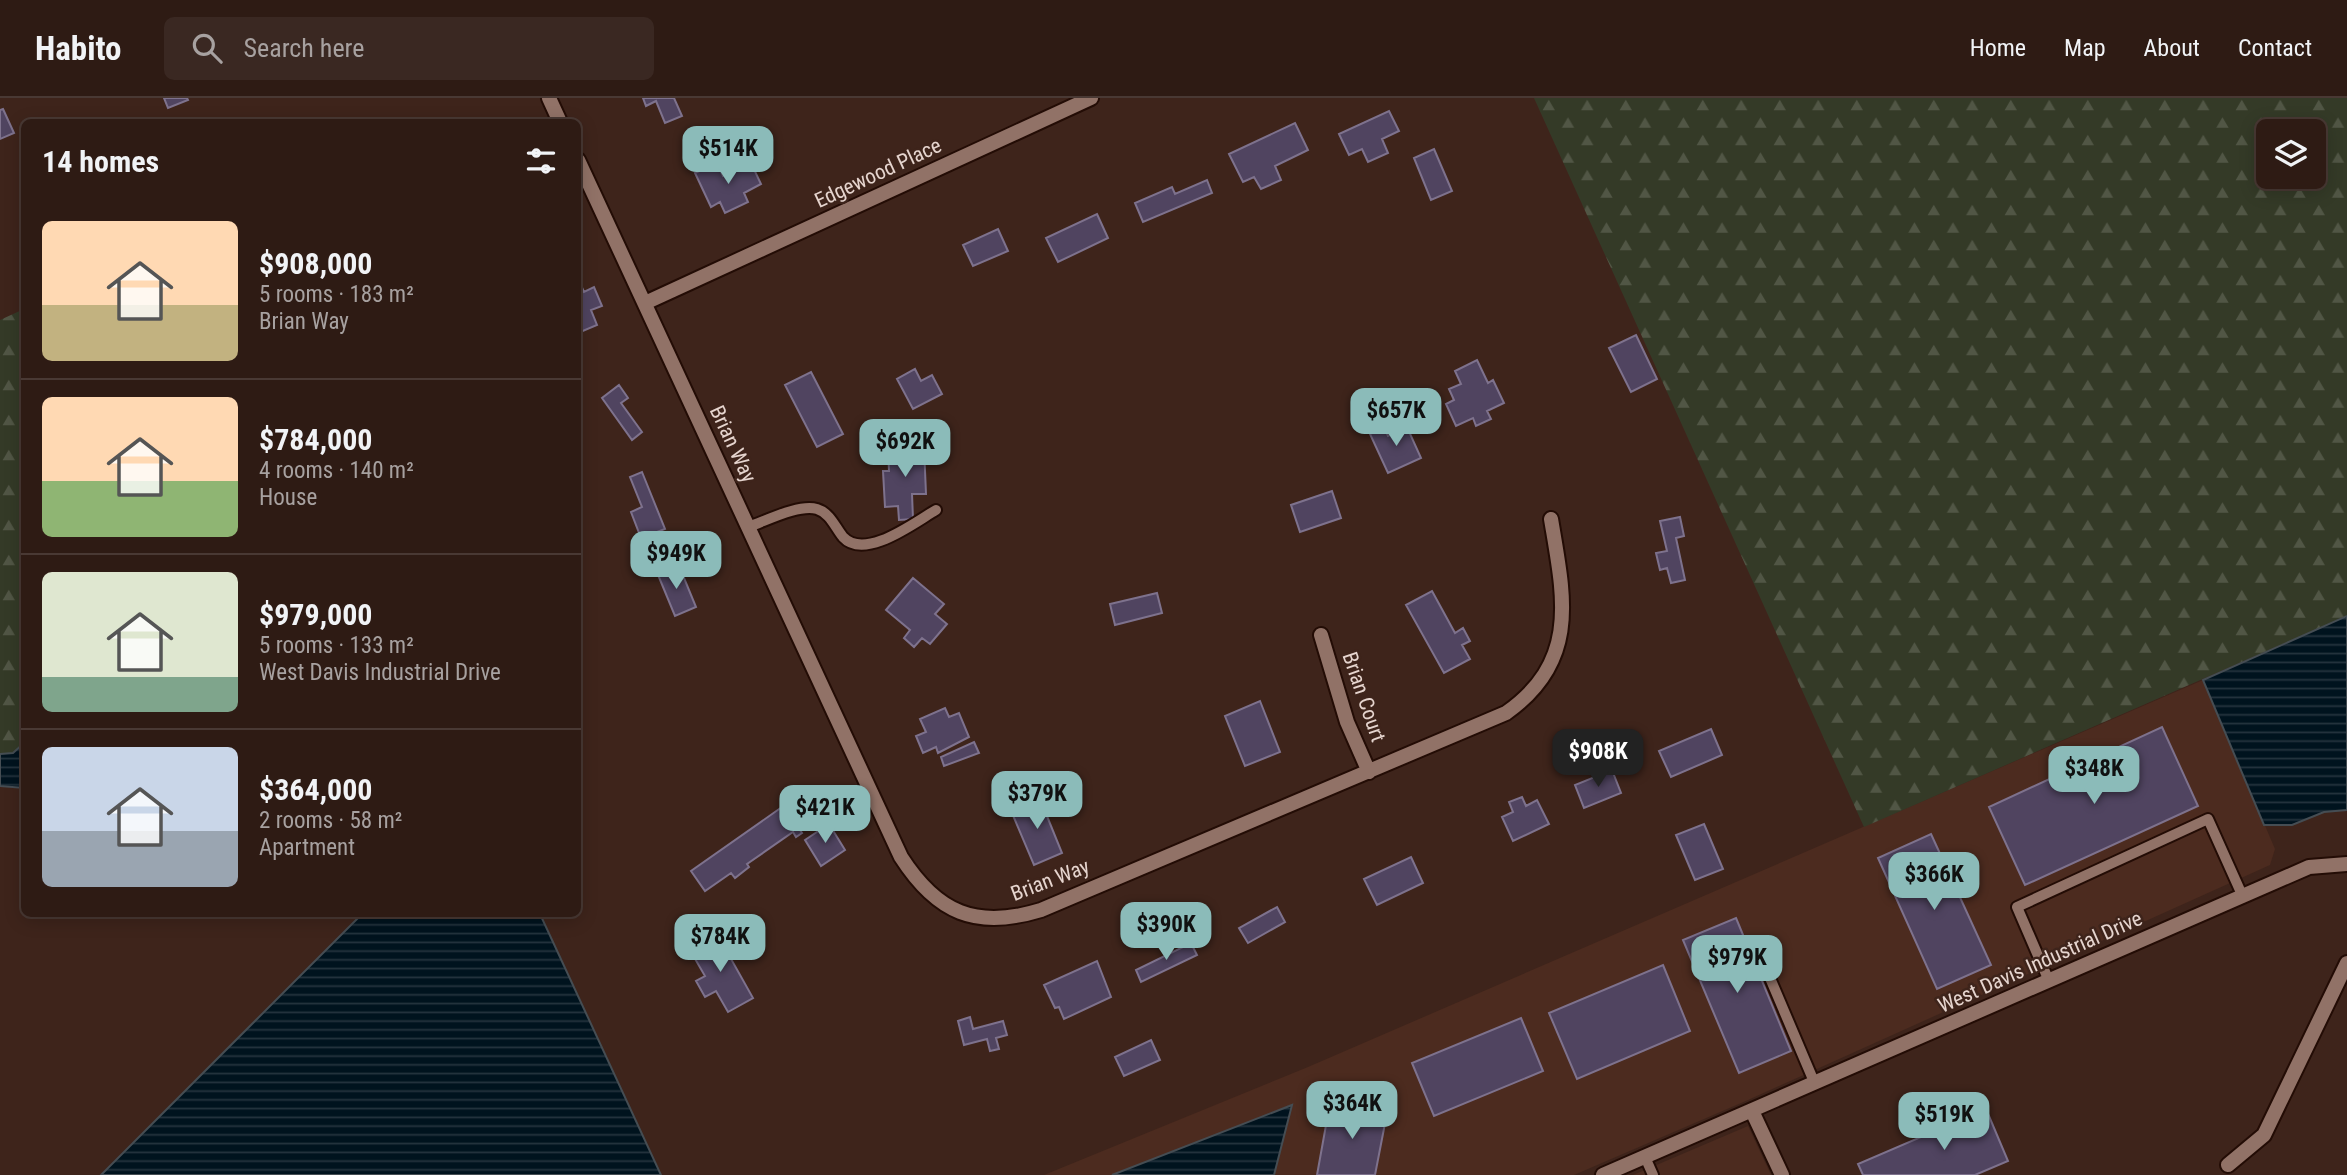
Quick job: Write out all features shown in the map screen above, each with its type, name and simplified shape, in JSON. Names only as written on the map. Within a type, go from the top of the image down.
[{"type":"street","points":[[549,98],[559,119]]},
{"type":"street","name":"Edgewood Place","points":[[645,303],[1091,98]]},
{"type":"street","name":"Brian Way","points":[[581,166],[901,857],[915,879],[934,898],[956,913],[999,919],[1041,909],[1506,713],[1539,684],[1559,645],[1563,618],[1562,586],[1551,519]]},
{"type":"street","name":"Brian Court","points":[[1321,635],[1348,722],[1369,772]]},
{"type":"street","name":"West Davis Industrial Drive","points":[[1604,1175],[2309,867],[2347,864]]},
{"type":"street","points":[[2228,1165],[2264,1135],[2347,963]]},
{"type":"street","points":[[1752,1111],[1782,1175]]},
{"type":"lane","points":[[748,527],[790,513],[818,509],[827,515],[844,538],[863,546],[883,541],[936,510]]},
{"type":"lane","points":[[2049,981],[2017,907],[2208,819],[2243,897]]},
{"type":"lane","points":[[1756,945],[1815,1084]]},
{"type":"lane","points":[[1645,1157],[1653,1175]]},
{"type":"shaded area","points":[[2203,680],[2275,849],[2270,865],[1748,1100],[1574,1175],[1274,1175],[1291,1105],[1112,1175],[1044,1175],[1308,1067]]},
{"type":"shaded area","points":[[1748,1126],[1771,1175],[1633,1175]]},
{"type":"green space","points":[[1534,98],[2347,98],[2347,616],[1864,827]]},
{"type":"green space","points":[[21,310],[21,746],[13,753],[0,754],[0,320]]},
{"type":"water","points":[[2347,616],[2347,810],[2324,812],[2292,825],[2264,825],[2203,680]]},
{"type":"water","points":[[21,746],[21,788],[0,786],[0,754],[13,753]]},
{"type":"water","points":[[359,917],[541,917],[661,1175],[101,1175]]},
{"type":"water","points":[[1292,1105],[1274,1175],[1112,1175]]},
{"type":"building","points":[[164,98],[187,98],[188,100],[168,108]]},
{"type":"building","points":[[643,98],[674,98],[682,116],[665,123],[656,101],[646,106]]},
{"type":"building","points":[[3,109],[14,133],[0,139],[0,110]]},
{"type":"building","points":[[1389,111],[1399,131],[1382,139],[1388,153],[1368,162],[1362,149],[1349,155],[1339,134]]},
{"type":"building","points":[[1295,123],[1308,150],[1275,166],[1281,180],[1261,189],[1254,177],[1243,182],[1229,154]]},
{"type":"building","points":[[1434,149],[1452,191],[1431,200],[1414,158]]},
{"type":"building","points":[[717,163],[723,176],[751,163],[761,184],[744,193],[748,202],[725,213],[720,202],[711,207],[695,173]]},
{"type":"building","points":[[1207,180],[1212,193],[1143,222],[1135,203],[1172,187],[1175,194]]},
{"type":"building","points":[[1097,214],[1108,238],[1058,262],[1046,238]]},
{"type":"building","points":[[998,229],[1008,251],[973,266],[963,245]]},
{"type":"building","points":[[581,285],[584,292],[594,287],[602,306],[591,310],[597,325],[581,332]]},
{"type":"building","points":[[1636,335],[1657,379],[1631,392],[1609,348]]},
{"type":"building","points":[[1477,360],[1488,383],[1493,380],[1504,403],[1487,411],[1491,419],[1476,426],[1473,418],[1456,426],[1446,404],[1454,400],[1449,389],[1461,384],[1455,371]]},
{"type":"building","points":[[915,369],[921,381],[932,375],[942,394],[913,409],[897,379]]},
{"type":"building","points":[[811,372],[843,434],[817,447],[785,385]]},
{"type":"building","points":[[619,385],[628,398],[621,403],[642,432],[632,440],[602,398]]},
{"type":"building","points":[[1384,427],[1388,436],[1407,427],[1421,458],[1388,473],[1370,434]]},
{"type":"building","points":[[924,447],[926,494],[912,494],[913,519],[899,520],[898,506],[885,507],[883,471],[889,471],[888,449]]},
{"type":"building","points":[[642,472],[665,529],[641,538],[631,512],[642,507],[630,477]]},
{"type":"building","points":[[1332,491],[1341,518],[1300,532],[1291,505]]},
{"type":"building","points":[[1680,517],[1684,536],[1676,538],[1685,580],[1671,583],[1667,568],[1660,570],[1656,553],[1667,551],[1660,521]]},
{"type":"building","points":[[670,565],[675,576],[682,573],[696,607],[675,616],[656,570]]},
{"type":"building","points":[[913,578],[944,604],[935,614],[947,624],[930,644],[922,638],[914,647],[904,638],[910,630],[886,610]]},
{"type":"building","points":[[1432,591],[1455,633],[1463,628],[1470,641],[1462,645],[1470,659],[1444,673],[1406,605]]},
{"type":"building","points":[[1157,593],[1162,613],[1115,625],[1110,604]]},
{"type":"building","points":[[1260,701],[1280,752],[1245,766],[1225,716]]},
{"type":"building","points":[[945,708],[949,717],[959,713],[969,737],[938,753],[936,747],[923,753],[916,736],[926,732],[920,719]]},
{"type":"building","points":[[2162,727],[2198,806],[2025,885],[1989,807]]},
{"type":"building","points":[[1711,729],[1722,755],[1671,777],[1659,751]]},
{"type":"building","points":[[974,742],[979,753],[944,766],[941,757]]},
{"type":"building","points":[[1612,770],[1621,793],[1584,808],[1575,785]]},
{"type":"building","points":[[802,793],[817,814],[798,827],[802,833],[796,837],[793,832],[747,864],[749,867],[735,878],[731,873],[705,891],[691,871]]},
{"type":"building","points":[[1038,794],[1062,853],[1034,865],[1012,813],[1027,807],[1024,800]]},
{"type":"building","points":[[1522,797],[1526,806],[1537,800],[1549,824],[1513,841],[1502,817],[1513,812],[1509,802]]},
{"type":"building","points":[[829,824],[845,850],[821,866],[805,840]]},
{"type":"building","points":[[1704,824],[1723,869],[1695,880],[1676,835]]},
{"type":"building","points":[[1931,834],[1991,965],[1937,989],[1878,858]]},
{"type":"building","points":[[1411,857],[1423,883],[1377,905],[1364,879]]},
{"type":"building","points":[[1277,907],[1285,922],[1248,943],[1239,928]]},
{"type":"building","points":[[1736,918],[1791,1051],[1739,1073],[1683,940]]},
{"type":"building","points":[[717,934],[753,998],[728,1012],[716,991],[705,997],[696,981],[705,976],[690,950]]},
{"type":"building","points":[[1191,943],[1197,955],[1141,982],[1136,970]]},
{"type":"building","points":[[1097,961],[1111,997],[1064,1019],[1059,1007],[1055,1008],[1044,985]]},
{"type":"building","points":[[1663,965],[1690,1031],[1577,1079],[1549,1013]]},
{"type":"building","points":[[970,1017],[973,1029],[1003,1021],[1007,1035],[996,1038],[999,1049],[990,1051],[987,1039],[964,1045],[958,1021]]},
{"type":"building","points":[[1521,1018],[1543,1071],[1434,1116],[1412,1063]]},
{"type":"building","points":[[1151,1040],[1160,1060],[1124,1076],[1115,1057]]},
{"type":"building","points":[[1330,1103],[1387,1113],[1375,1175],[1317,1175]]},
{"type":"building","points":[[1986,1109],[2008,1161],[1975,1175],[1863,1175],[1858,1164]]}]
